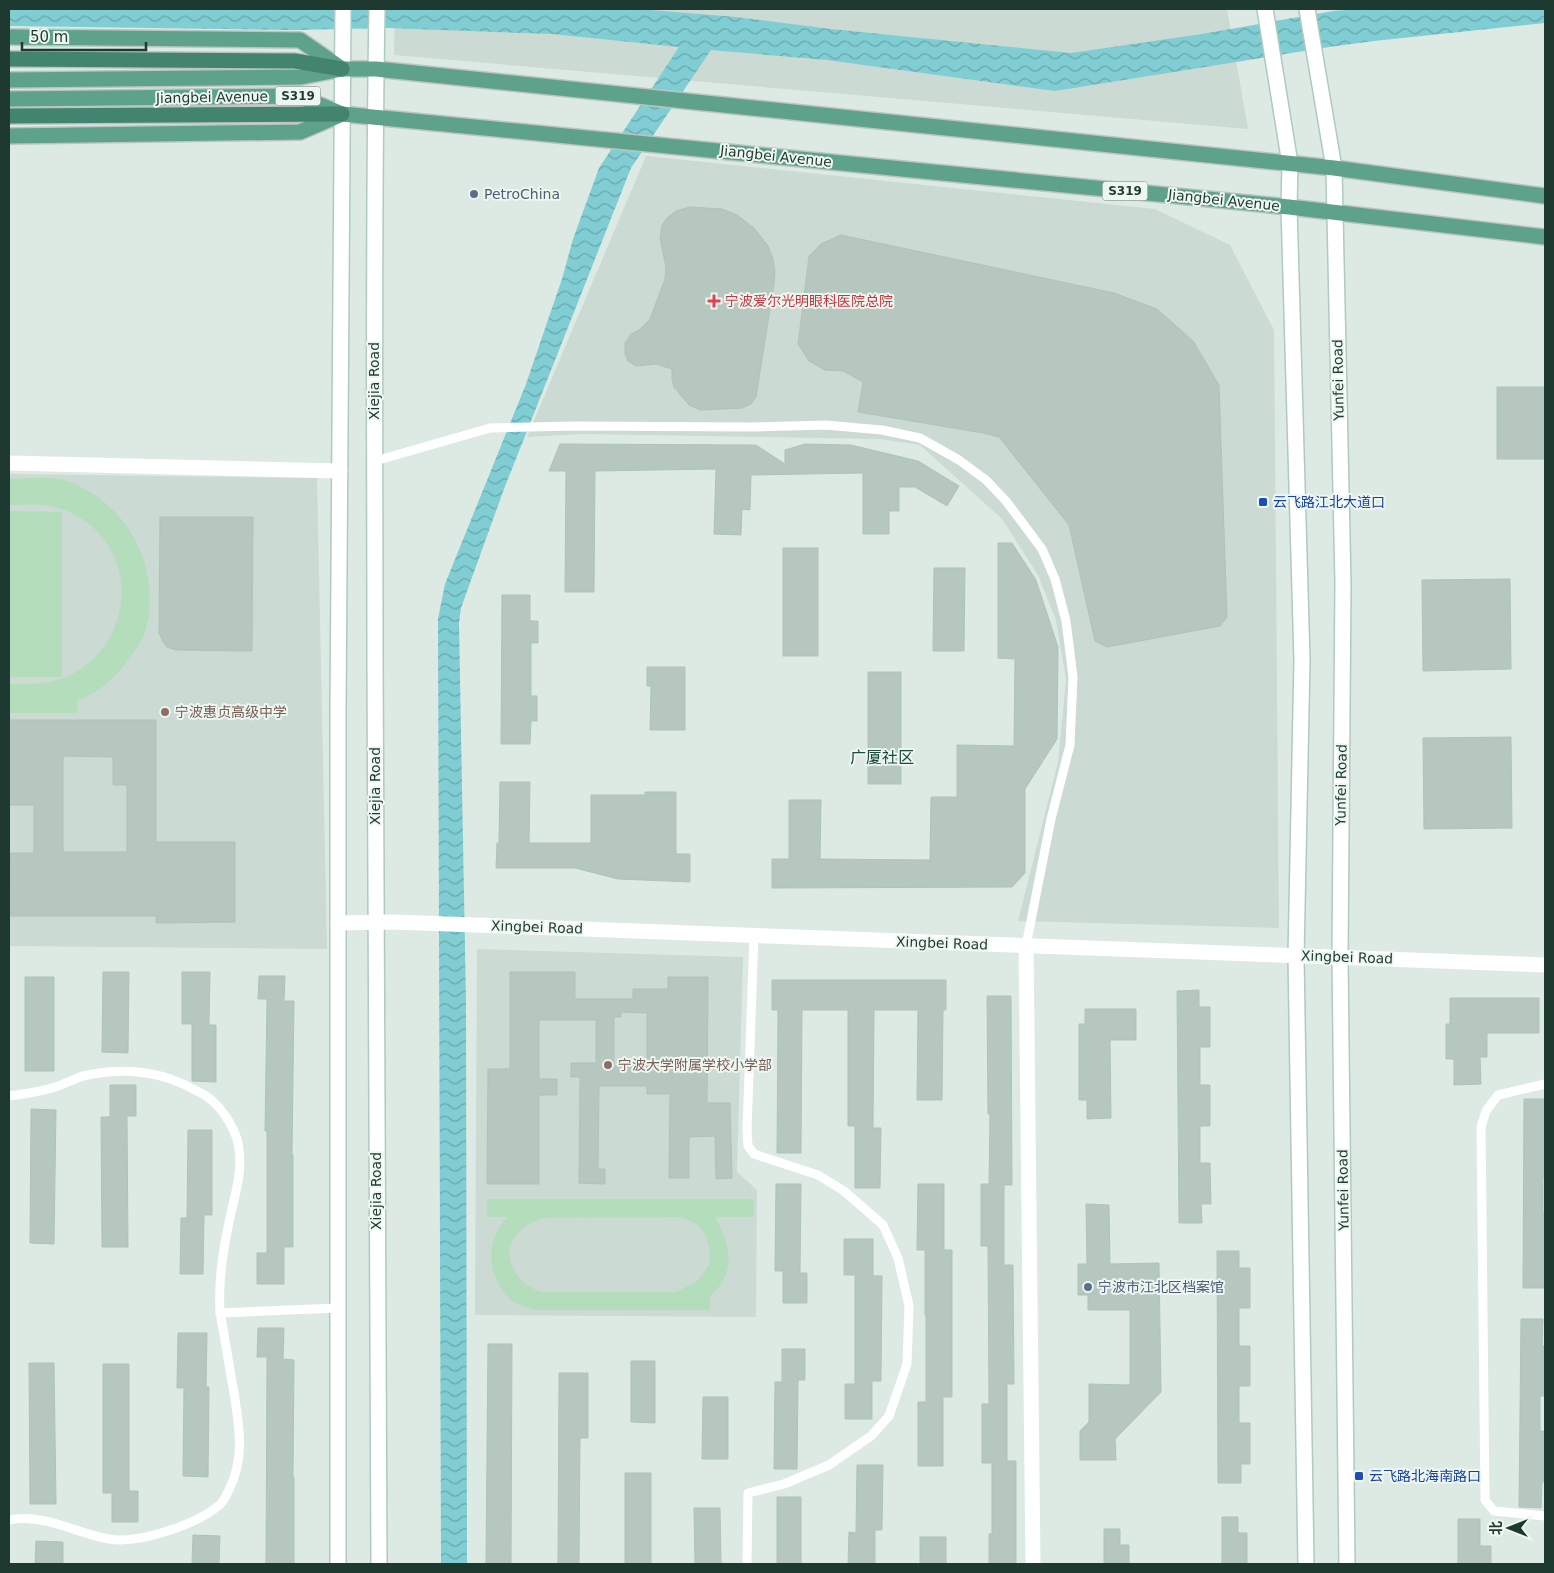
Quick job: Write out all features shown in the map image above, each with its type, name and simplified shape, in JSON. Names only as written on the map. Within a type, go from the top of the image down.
[{"type":"highway","points":[[9,59],[295,61],[342,68]]},
{"type":"highway","points":[[9,116],[342,114]]},
{"type":"main road","points":[[338,1564],[338,922],[343,9]]},
{"type":"main road","name":"Xiejia Road","points":[[377,9],[374,117],[379,1564]]},
{"type":"main road","points":[[1265,9],[1290,164],[1289,207],[1302,660],[1296,956],[1306,1564]]},
{"type":"main road","name":"Yunfei Road","points":[[1307,9],[1334,168],[1343,583],[1340,956],[1347,1564]]},
{"type":"main road","points":[[9,37],[300,40],[342,68]]},
{"type":"main road","name":"Jiangbei Avenue","points":[[9,80],[301,77],[342,68],[376,69],[1334,168],[1545,196]]},
{"type":"main road","name":"Jiangbei Avenue","points":[[9,99],[298,96],[342,114],[1289,207],[1545,237]]},
{"type":"main road","points":[[9,136],[300,132],[342,114]]},
{"type":"main road","points":[[9,463],[340,471]]},
{"type":"main road","name":"Xingbei Road","points":[[338,922],[376,921],[1545,965]]},
{"type":"main road","points":[[1026,946],[1033,1564]]},
{"type":"lane","points":[[375,461],[490,428],[825,425],[882,430],[920,438],[959,460],[986,480],[1006,501],[1042,549],[1054,578],[1066,621],[1073,677],[1070,745],[1051,820],[1026,946]]},
{"type":"lane","points":[[747,1564],[748,1493],[784,1484],[829,1465],[870,1436],[889,1416],[907,1364],[909,1306],[898,1258],[883,1224],[844,1191],[818,1175],[754,1154],[748,1146],[754,935]]},
{"type":"lane","points":[[9,1096],[54,1087],[81,1077],[110,1071],[149,1073],[180,1081],[210,1099],[231,1124],[239,1146],[241,1168],[219,1282],[220,1313],[239,1415],[240,1453],[233,1482],[222,1504],[208,1514],[186,1524],[151,1536],[126,1540],[109,1539],[38,1519],[20,1518],[9,1520]]},
{"type":"lane","points":[[1545,1084],[1498,1095],[1486,1111],[1481,1127],[1481,1137],[1485,1500],[1494,1511],[1545,1516]]},
{"type":"lane","points":[[220,1313],[338,1308]]},
{"type":"shaded area","points":[[395,9],[1227,9],[1248,129],[394,55]]},
{"type":"shaded area","points":[[646,156],[1155,209],[1230,245],[1274,330],[1279,928],[1018,921],[1058,762],[1066,680],[1056,620],[1038,575],[1002,519],[920,445],[880,439],[580,434],[527,437]]},
{"type":"shaded area","name":"宁波惠贞高级中学","points":[[9,474],[317,478],[327,949],[9,946]]},
{"type":"shaded area","name":"宁波大学附属学校小学部","points":[[477,949],[743,957],[737,1172],[757,1190],[756,1317],[475,1315]]},
{"type":"green space","points":[[40,478],[63,480],[91,493],[109,506],[124,523],[136,542],[145,563],[149,586],[149,609],[145,632],[139,645],[115,676],[98,690],[77,701],[77,713],[9,713],[9,684],[41,683],[65,678],[92,660],[107,642],[117,621],[121,599],[120,577],[113,555],[101,535],[79,517],[52,506],[9,505],[9,479]]},
{"type":"green space","points":[[9,511],[62,512],[62,677],[9,677]]},
{"type":"green space","points":[[487,1199],[754,1199],[754,1217],[715,1217],[725,1238],[729,1258],[724,1278],[719,1287],[710,1296],[710,1310],[536,1310],[519,1305],[505,1293],[498,1283],[492,1260],[492,1248],[495,1237],[500,1226],[508,1217],[487,1217]],"holes":[[[681,1217],[699,1226],[705,1235],[709,1247],[709,1265],[698,1280],[676,1292],[541,1292],[525,1283],[518,1276],[510,1260],[512,1243],[517,1234],[529,1224],[543,1218]]]},
{"type":"water","points":[[9,9],[638,9],[736,17],[831,29],[1071,53],[1202,34],[1333,11],[1357,9],[1545,9],[1545,23],[1329,47],[1055,91],[827,60],[711,50],[631,168],[504,489],[461,608],[459,623],[466,1002],[467,1564],[441,1564],[438,619],[445,584],[526,384],[562,279],[573,239],[599,168],[679,47],[552,34],[388,28],[296,30],[9,26]]},
{"type":"building","name":"宁波爱尔光明眼科医院总院","points":[[690,207],[722,209],[737,215],[754,228],[768,246],[773,259],[775,271],[774,284],[756,397],[751,404],[742,408],[700,410],[689,405],[674,387],[672,369],[656,364],[636,366],[628,361],[625,354],[625,343],[631,334],[639,330],[650,319],[665,279],[666,267],[660,238],[662,225],[676,211]]},
{"type":"building","points":[[841,235],[1114,293],[1157,309],[1193,341],[1219,385],[1227,617],[1220,626],[1107,647],[1095,641],[1069,525],[999,437],[858,412],[863,382],[843,371],[825,370],[809,361],[798,344],[809,256],[821,244]]},
{"type":"building","points":[[1497,387],[1545,387],[1545,459],[1497,459]]},
{"type":"building","points":[[560,444],[756,445],[785,464],[785,450],[805,444],[851,445],[918,461],[959,486],[947,506],[915,487],[899,487],[899,511],[889,511],[889,534],[863,534],[863,473],[751,475],[750,510],[742,509],[741,535],[714,534],[716,469],[595,471],[594,592],[565,592],[566,471],[549,471]]},
{"type":"building","points":[[160,517],[253,517],[252,651],[176,650],[167,647],[163,642],[159,633]]},
{"type":"building","points":[[998,543],[1012,543],[1036,580],[1058,647],[1057,739],[1025,789],[1025,873],[1012,887],[772,888],[772,859],[789,859],[789,800],[821,800],[820,859],[930,860],[931,797],[957,797],[957,745],[1014,746],[1015,659],[998,658]]},
{"type":"building","points":[[783,548],[818,548],[818,656],[783,656]]},
{"type":"building","points":[[934,568],[965,568],[964,651],[933,651]]},
{"type":"building","points":[[1510,579],[1511,669],[1423,671],[1422,580]]},
{"type":"building","points":[[502,595],[530,595],[530,621],[538,621],[538,643],[531,643],[531,696],[537,696],[537,721],[531,721],[530,744],[501,744]]},
{"type":"building","points":[[647,667],[685,667],[685,730],[650,730],[651,686],[647,686]]},
{"type":"building","points":[[868,672],[901,672],[901,784],[868,784]]},
{"type":"building","points":[[9,720],[156,720],[156,842],[235,842],[235,922],[156,923],[156,916],[9,916],[10,853],[34,853],[34,805],[9,805]],"holes":[[[63,756],[113,757],[113,785],[127,785],[127,852],[63,852]]]},
{"type":"building","points":[[1511,737],[1512,828],[1424,829],[1423,738]]},
{"type":"building","points":[[500,782],[530,782],[529,843],[591,843],[591,795],[645,795],[645,792],[676,792],[676,854],[690,854],[690,882],[618,879],[575,868],[496,868],[497,843],[499,843]]},
{"type":"building","points":[[103,972],[129,972],[128,1053],[102,1052]]},
{"type":"building","points":[[182,972],[210,972],[209,1025],[216,1025],[216,1082],[192,1081],[192,1024],[182,1024]]},
{"type":"building","points":[[510,972],[575,972],[575,999],[633,999],[633,989],[668,989],[668,977],[708,977],[707,1103],[730,1103],[732,1178],[716,1179],[715,1136],[689,1137],[689,1178],[669,1178],[670,1094],[647,1094],[647,1086],[599,1086],[598,1169],[605,1169],[605,1184],[579,1183],[580,1077],[571,1077],[571,1063],[596,1063],[596,1020],[539,1020],[539,1079],[557,1079],[557,1095],[539,1095],[539,1184],[487,1184],[488,1069],[510,1069]],"holes":[[[621,1012],[647,1013],[647,1066],[614,1066],[614,1017],[621,1017]]]},
{"type":"building","points":[[259,976],[285,976],[284,1001],[294,1001],[293,1247],[284,1247],[284,1284],[257,1284],[257,1253],[267,1253],[267,1131],[265,1131],[267,999],[258,999]]},
{"type":"building","points":[[25,977],[54,977],[54,1071],[25,1071]]},
{"type":"building","points":[[772,980],[946,980],[946,1010],[943,1010],[942,1100],[917,1100],[918,1010],[874,1010],[873,1128],[881,1128],[880,1188],[855,1188],[855,1126],[848,1126],[848,1010],[802,1010],[801,1153],[777,1153],[778,1010],[772,1010]]},
{"type":"building","points":[[1199,990],[1199,1007],[1210,1007],[1210,1047],[1200,1047],[1200,1085],[1210,1085],[1210,1126],[1200,1126],[1200,1163],[1210,1163],[1211,1204],[1201,1204],[1202,1223],[1179,1223],[1177,991]]},
{"type":"building","points":[[987,996],[1011,996],[1012,1185],[1004,1185],[1004,1265],[1013,1265],[1014,1384],[1007,1384],[1007,1461],[1016,1461],[1016,1564],[989,1564],[989,1534],[992,1534],[992,1463],[982,1463],[982,1404],[989,1404],[988,1246],[981,1246],[981,1184],[989,1184],[990,1114],[988,1114]]},
{"type":"building","points":[[1450,998],[1539,998],[1539,1033],[1487,1033],[1487,1057],[1480,1057],[1481,1084],[1454,1085],[1454,1059],[1446,1059],[1446,1024],[1450,1024]]},
{"type":"building","points":[[1085,1009],[1136,1009],[1136,1040],[1110,1040],[1111,1118],[1087,1119],[1087,1100],[1079,1100],[1079,1024],[1085,1024]]},
{"type":"building","points":[[110,1085],[136,1085],[136,1116],[127,1116],[128,1247],[102,1247],[101,1117],[110,1117]]},
{"type":"building","points":[[1524,1099],[1545,1099],[1543,1212],[1545,1212],[1545,1288],[1523,1288]]},
{"type":"building","points":[[31,1109],[56,1110],[54,1244],[30,1243]]},
{"type":"building","points":[[188,1130],[212,1130],[212,1215],[204,1215],[203,1274],[180,1274],[181,1218],[187,1218]]},
{"type":"building","points":[[776,1184],[801,1184],[800,1273],[807,1273],[807,1303],[783,1303],[783,1271],[775,1271]]},
{"type":"building","points":[[918,1184],[944,1184],[944,1250],[952,1250],[952,1397],[943,1397],[943,1466],[918,1466],[918,1402],[926,1402],[926,1315],[925,1250],[917,1250]]},
{"type":"building","points":[[1086,1204],[1109,1205],[1110,1264],[1159,1263],[1161,1392],[1115,1439],[1116,1460],[1080,1460],[1080,1431],[1089,1422],[1089,1384],[1130,1385],[1130,1310],[1088,1310],[1088,1295],[1078,1295],[1078,1264],[1087,1264]]},
{"type":"building","points":[[844,1239],[873,1239],[873,1276],[882,1276],[881,1381],[872,1381],[872,1419],[845,1419],[845,1384],[855,1384],[855,1275],[844,1275]]},
{"type":"building","points":[[1217,1251],[1239,1251],[1239,1268],[1250,1268],[1250,1308],[1239,1308],[1239,1346],[1250,1346],[1250,1386],[1239,1386],[1239,1423],[1250,1423],[1250,1464],[1241,1464],[1241,1483],[1218,1483]]},
{"type":"building","points":[[1521,1319],[1543,1319],[1542,1346],[1545,1346],[1545,1396],[1540,1396],[1540,1431],[1545,1431],[1545,1482],[1542,1482],[1541,1508],[1519,1507]]},
{"type":"building","points":[[258,1328],[284,1328],[283,1359],[294,1360],[294,1564],[266,1564],[267,1357],[257,1357]]},
{"type":"building","points":[[178,1333],[207,1333],[206,1387],[209,1387],[208,1477],[183,1476],[184,1388],[177,1388]]},
{"type":"building","points":[[488,1344],[512,1344],[511,1564],[486,1564]]},
{"type":"building","points":[[782,1349],[805,1349],[805,1380],[798,1380],[797,1469],[774,1469],[775,1382],[782,1382]]},
{"type":"building","points":[[631,1361],[655,1361],[655,1423],[631,1422]]},
{"type":"building","points":[[29,1363],[54,1363],[56,1504],[30,1504]]},
{"type":"building","points":[[103,1364],[129,1364],[129,1491],[138,1491],[138,1522],[112,1522],[112,1493],[103,1493]]},
{"type":"building","points":[[559,1373],[588,1373],[588,1438],[580,1438],[579,1564],[558,1564]]},
{"type":"building","points":[[703,1397],[728,1397],[728,1459],[702,1459]]},
{"type":"building","points":[[857,1465],[883,1465],[882,1530],[875,1530],[875,1564],[848,1564],[849,1532],[856,1533]]},
{"type":"building","points":[[625,1473],[651,1473],[651,1564],[625,1564]]},
{"type":"building","points":[[777,1497],[801,1497],[801,1564],[777,1564]]},
{"type":"building","points":[[694,1508],[720,1508],[721,1564],[695,1564]]},
{"type":"building","points":[[1222,1517],[1238,1517],[1238,1533],[1247,1533],[1247,1564],[1222,1564]]},
{"type":"building","points":[[1458,1519],[1480,1519],[1480,1546],[1491,1546],[1491,1564],[1458,1564]]},
{"type":"building","points":[[1104,1529],[1120,1529],[1120,1545],[1129,1545],[1129,1564],[1104,1564]]},
{"type":"building","points":[[193,1535],[220,1536],[219,1564],[192,1564]]},
{"type":"building","points":[[920,1537],[946,1537],[946,1564],[920,1564]]},
{"type":"building","points":[[36,1541],[63,1542],[63,1564],[35,1564]]},
{"type":"place","name":"PetroChina","points":[[474,194]]},
{"type":"place","name":"宁波爱尔光明眼科医院总院","points":[[714,301]]},
{"type":"place","name":"云飞路江北大道口","points":[[1263,502]]},
{"type":"place","name":"宁波惠贞高级中学","points":[[165,712]]},
{"type":"place","name":"宁波大学附属学校小学部","points":[[608,1065]]},
{"type":"place","name":"宁波市江北区档案馆","points":[[1088,1287]]},
{"type":"place","name":"云飞路北海南路口","points":[[1359,1476]]},
{"type":"district","name":"广厦社区","points":[[882,757]]}]
